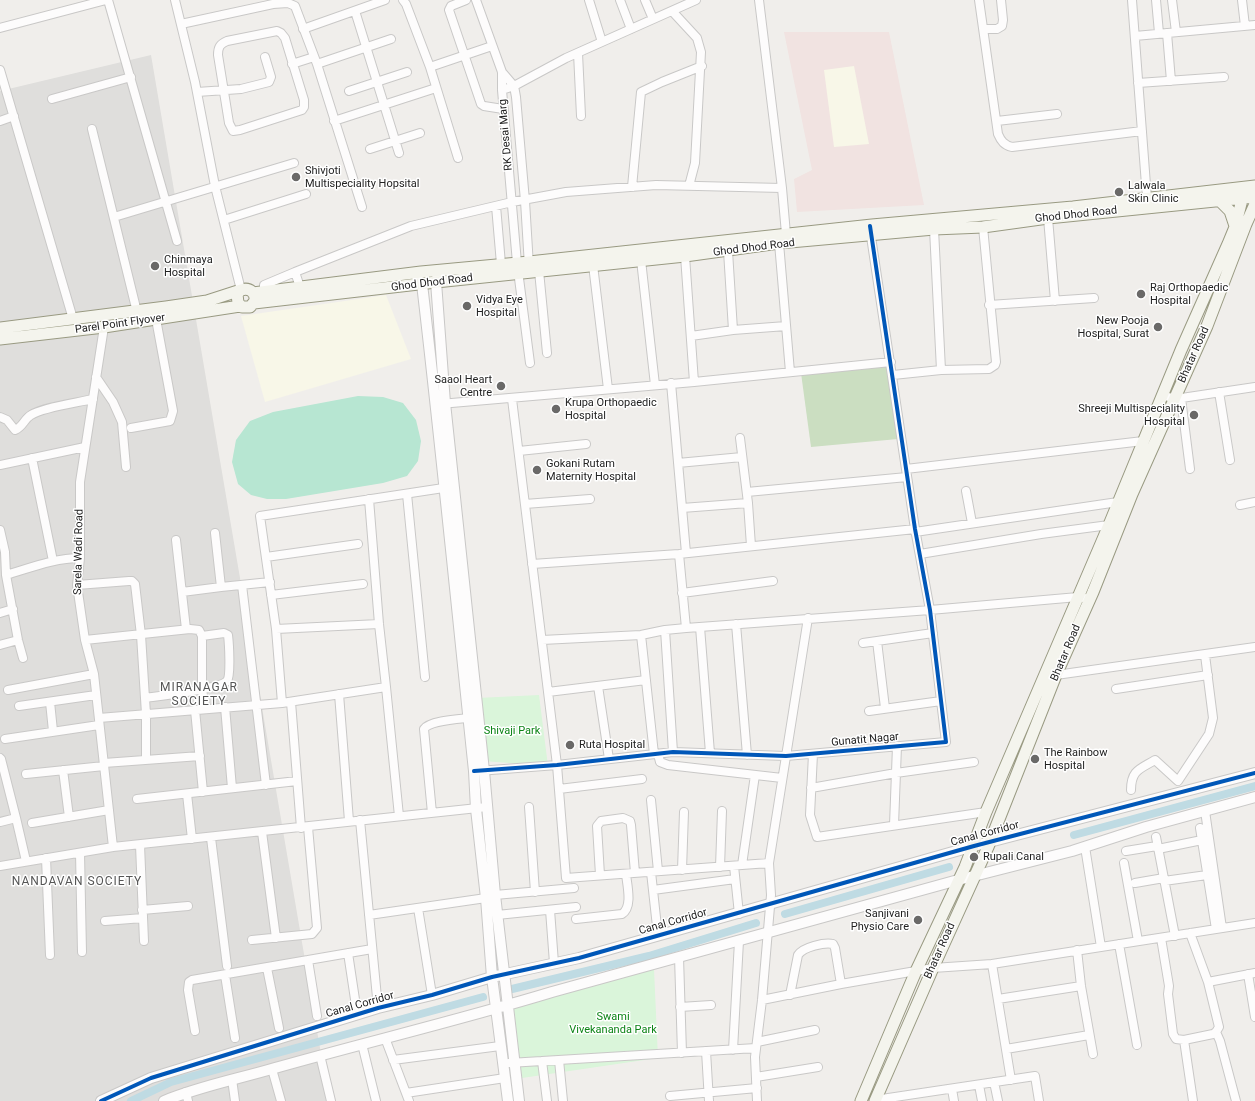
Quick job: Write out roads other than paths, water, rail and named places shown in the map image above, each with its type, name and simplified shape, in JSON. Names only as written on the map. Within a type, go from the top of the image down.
[{"type":"main road","points":[[257,296],[300,287],[421,272],[435,276],[500,264],[517,268],[533,268],[786,234],[870,231],[1065,207],[1250,187]]},
{"type":"main road","points":[[861,1101],[916,970],[974,846],[986,812],[1109,525],[1162,395],[1235,227],[1243,198],[1250,187]]},
{"type":"main road","name":"Ghod Dhod Road","points":[[533,268],[592,266],[685,256],[870,231],[983,227],[1048,218],[1255,197]]},
{"type":"main road","points":[[1220,201],[1230,211],[1235,227]]},
{"type":"main road","name":"Bhatar Road","points":[[875,1100],[990,842],[1056,675],[1090,599],[1132,494],[1178,399],[1255,204]]},
{"type":"main road","points":[[1246,224],[1255,213]]},
{"type":"main road","name":"Ghod Dhod Road","points":[[241,290],[248,289],[257,296],[422,284],[435,276],[517,268]]},
{"type":"main road","points":[[0,328],[137,312],[207,301],[241,290]]},
{"type":"main road","points":[[240,306],[236,298],[237,294],[241,290]]},
{"type":"main road","name":"Ghod Dhod Road","points":[[240,306],[247,308],[257,296]]},
{"type":"main road","name":"Parel Point Flyover","points":[[0,339],[104,327],[240,306]]},
{"type":"street","points":[[0,28],[107,0],[131,77],[177,241]]},
{"type":"street","points":[[174,0],[197,92],[215,186],[241,290]]},
{"type":"street","points":[[304,29],[385,0]]},
{"type":"street","points":[[403,0],[406,4],[430,67],[458,158]]},
{"type":"street","points":[[466,0],[451,6],[449,10],[464,56],[481,104],[484,106],[503,109]]},
{"type":"street","name":"RK Desai Marg","points":[[476,0],[502,72],[503,109],[517,268],[530,363]]},
{"type":"street","points":[[588,0],[602,42]]},
{"type":"street","points":[[620,0],[631,29]]},
{"type":"street","points":[[645,0],[653,19]]},
{"type":"street","points":[[674,0],[674,10],[699,42],[702,52],[695,163],[689,186]]},
{"type":"street","points":[[502,90],[514,86],[578,53],[696,0]]},
{"type":"street","points":[[759,0],[782,188],[786,234]]},
{"type":"street","points":[[979,0],[998,134],[1001,141],[1006,146],[1012,147],[1142,131]]},
{"type":"street","points":[[984,29],[997,29],[1002,26],[1003,20],[1001,0]]},
{"type":"street","points":[[1132,0],[1147,198]]},
{"type":"street","points":[[1156,0],[1171,81]]},
{"type":"street","points":[[1172,0],[1176,32]]},
{"type":"street","points":[[1242,0],[1245,26]]},
{"type":"street","points":[[181,24],[272,2],[292,4],[304,29],[362,207]]},
{"type":"street","points":[[355,11],[399,153]]},
{"type":"street","points":[[1135,36],[1255,25]]},
{"type":"street","points":[[279,32],[284,35],[304,100],[304,107],[302,110],[240,130],[233,130],[230,128],[225,90],[218,51],[220,45],[227,41],[279,32]]},
{"type":"street","points":[[292,64],[315,61],[366,48],[391,38]]},
{"type":"street","points":[[430,67],[492,46]]},
{"type":"street","points":[[578,53],[581,116]]},
{"type":"street","points":[[197,92],[247,88],[269,82],[271,77],[265,57]]},
{"type":"street","points":[[632,187],[641,92],[702,66]]},
{"type":"street","points":[[0,70],[73,319]]},
{"type":"street","points":[[349,90],[407,72]]},
{"type":"street","points":[[502,72],[514,86],[516,97],[525,201],[533,268],[547,353]]},
{"type":"street","points":[[52,99],[131,77]]},
{"type":"street","points":[[1138,84],[1224,78]]},
{"type":"street","points":[[334,121],[436,88]]},
{"type":"street","points":[[996,121],[1057,114]]},
{"type":"street","points":[[0,121],[14,116]]},
{"type":"street","points":[[92,129],[137,312]]},
{"type":"street","points":[[370,149],[420,133]]},
{"type":"street","points":[[114,217],[294,163]]},
{"type":"street","points":[[257,296],[264,285],[411,226],[512,202],[525,201],[566,192],[656,185],[782,188]]},
{"type":"street","points":[[224,220],[306,194]]},
{"type":"street","points":[[496,206],[500,264]]},
{"type":"street","points":[[1048,218],[1055,301]]},
{"type":"street","points":[[893,375],[941,370],[989,369],[995,365],[996,362],[989,305],[983,227]]},
{"type":"street","points":[[934,229],[941,370]]},
{"type":"street","points":[[869,711],[941,701],[930,610],[915,531],[893,375],[870,231]]},
{"type":"street","points":[[779,244],[790,372]]},
{"type":"street","points":[[728,251],[732,330]]},
{"type":"street","points":[[685,256],[694,382]]},
{"type":"street","points":[[640,260],[655,385]]},
{"type":"street","points":[[592,266],[608,389]]},
{"type":"street","points":[[295,272],[300,287]]},
{"type":"street","points":[[421,272],[417,279],[419,283],[422,284],[454,486],[479,771],[476,809],[490,897],[497,915],[519,1101]]},
{"type":"street","points":[[435,276],[444,488],[468,718],[487,807],[492,977],[508,1101]]},
{"type":"street","points":[[989,305],[1094,298]]},
{"type":"street","points":[[131,428],[170,421],[173,411],[156,319]]},
{"type":"street","points":[[691,336],[732,330],[786,326]]},
{"type":"street","name":"Sarela Wadi Road","points":[[104,327],[80,482],[80,558],[77,585],[85,640],[94,674],[113,847]]},
{"type":"street","points":[[441,404],[512,399],[891,362]]},
{"type":"street","points":[[96,377],[113,402],[122,422],[126,467]]},
{"type":"street","points":[[671,383],[682,508],[682,593],[686,628]]},
{"type":"street","points":[[1162,395],[1178,399],[1255,387]]},
{"type":"street","points":[[1219,392],[1230,460]]},
{"type":"street","points":[[0,417],[7,420],[15,430],[20,429],[29,415],[42,410],[93,399]]},
{"type":"street","points":[[512,399],[557,766],[566,878],[769,863]]},
{"type":"street","points":[[1178,399],[1190,469]]},
{"type":"street","points":[[740,438],[752,546]]},
{"type":"street","points":[[906,469],[1144,441]]},
{"type":"street","points":[[519,451],[586,444]]},
{"type":"street","points":[[0,465],[86,446]]},
{"type":"street","points":[[678,463],[742,457]]},
{"type":"street","points":[[32,458],[53,561]]},
{"type":"street","points":[[747,492],[907,477]]},
{"type":"street","points":[[282,703],[276,629],[260,516],[454,486]]},
{"type":"street","points":[[966,491],[972,524]]},
{"type":"street","points":[[407,494],[425,677]]},
{"type":"street","points":[[369,499],[379,624],[399,816]]},
{"type":"street","points":[[525,504],[590,499]]},
{"type":"street","points":[[682,508],[748,502]]},
{"type":"street","points":[[532,564],[682,553],[915,531],[1118,502]]},
{"type":"street","points":[[1240,505],[1255,502]]},
{"type":"street","points":[[920,554],[1042,534],[1109,525]]},
{"type":"street","points":[[0,530],[6,575],[18,640],[23,658]]},
{"type":"street","points":[[215,532],[221,587]]},
{"type":"street","points":[[176,540],[186,629]]},
{"type":"street","points":[[266,557],[358,544]]},
{"type":"street","points":[[6,575],[53,561],[80,558]]},
{"type":"street","points":[[77,585],[129,581],[134,582],[141,635],[146,714],[146,760]]},
{"type":"street","points":[[682,593],[773,581]]},
{"type":"street","points":[[182,592],[270,582]]},
{"type":"street","points":[[271,595],[362,584]]},
{"type":"street","points":[[242,585],[266,785]]},
{"type":"street","points":[[542,640],[641,635],[665,630],[686,628],[930,610],[1078,597],[1090,599]]},
{"type":"street","points":[[0,613],[13,609]]},
{"type":"street","points":[[757,1101],[754,1057],[762,1000],[768,933],[770,905],[769,863],[808,618]]},
{"type":"street","points":[[276,629],[379,624]]},
{"type":"street","points":[[736,624],[747,755]]},
{"type":"street","points":[[700,627],[710,753]]},
{"type":"street","points":[[85,640],[194,628],[199,630],[202,636],[202,689],[205,709]]},
{"type":"street","points":[[665,630],[673,752]]},
{"type":"street","points":[[145,698],[202,689],[223,684],[228,678],[227,633],[202,636]]},
{"type":"street","points":[[863,643],[933,633]]},
{"type":"street","points":[[641,635],[656,754],[660,762],[664,764],[782,778]]},
{"type":"street","points":[[0,645],[18,640]]},
{"type":"street","points":[[877,641],[885,708]]},
{"type":"street","points":[[1056,675],[1255,647]]},
{"type":"street","points":[[1131,790],[1131,780],[1136,772],[1155,760],[1178,780],[1209,734],[1213,718],[1205,655]]},
{"type":"street","points":[[8,690],[94,674]]},
{"type":"street","points":[[1116,689],[1208,676]]},
{"type":"street","points":[[548,692],[646,680]]},
{"type":"street","points":[[598,686],[610,759]]},
{"type":"street","points":[[5,739],[99,721],[146,714],[291,702],[386,687]]},
{"type":"street","points":[[339,694],[349,821]]},
{"type":"street","points":[[19,706],[96,695]]},
{"type":"street","name":"Gunatit Nagar","points":[[479,771],[557,766],[673,752],[786,756],[946,742],[941,701]]},
{"type":"street","points":[[50,702],[53,731]]},
{"type":"street","points":[[252,940],[312,934],[317,928],[297,781],[291,702]]},
{"type":"street","points":[[225,708],[232,788]]},
{"type":"street","points":[[195,710],[203,792]]},
{"type":"street","points":[[432,813],[424,729],[432,723],[468,718]]},
{"type":"street","points":[[894,825],[896,746]]},
{"type":"street","points":[[813,754],[810,815],[817,837],[986,812]]},
{"type":"street","points":[[26,774],[146,760],[200,756]]},
{"type":"street","points":[[0,758],[26,861]]},
{"type":"street","points":[[811,788],[896,773],[974,762]]},
{"type":"street","points":[[63,770],[69,817]]},
{"type":"street","name":"Canal Corridor","points":[[101,1101],[151,1078],[378,1008],[432,995],[503,974],[579,958],[739,914],[974,846],[1255,773]]},
{"type":"street","points":[[739,914],[735,879],[755,775]]},
{"type":"street","points":[[559,789],[642,779]]},
{"type":"street","points":[[137,799],[297,781]]},
{"type":"street","points":[[187,794],[192,839]]},
{"type":"street","points":[[164,1101],[187,1097],[232,1079],[496,1009],[552,992],[958,880],[1085,847],[1146,827],[1255,797]]},
{"type":"street","points":[[651,800],[654,872],[653,890],[658,936]]},
{"type":"street","points":[[0,866],[113,847],[211,838],[349,821],[487,807]]},
{"type":"street","points":[[528,807],[535,892]]},
{"type":"street","points":[[32,823],[109,810]]},
{"type":"street","points":[[720,867],[722,811]]},
{"type":"street","points":[[1205,811],[1219,929]]},
{"type":"street","points":[[682,870],[684,812]]},
{"type":"street","points":[[0,822],[16,818]]},
{"type":"street","points":[[600,875],[597,826],[601,821],[623,818],[630,821],[631,825],[635,873]]},
{"type":"street","points":[[360,820],[378,1008]]},
{"type":"street","points":[[1200,828],[1207,875],[1219,929]]},
{"type":"street","points":[[262,832],[276,938]]},
{"type":"street","points":[[1156,837],[1175,936]]},
{"type":"street","points":[[211,838],[227,966]]},
{"type":"street","points":[[1126,851],[1202,840]]},
{"type":"street","points":[[140,845],[144,941]]},
{"type":"street","points":[[1085,847],[1101,946]]},
{"type":"street","points":[[80,853],[82,952]]},
{"type":"street","points":[[46,858],[50,955]]},
{"type":"street","points":[[1124,863],[1138,941]]},
{"type":"street","points":[[576,919],[622,914],[626,912],[628,904],[626,874]]},
{"type":"street","points":[[1135,883],[1207,875]]},
{"type":"street","points":[[653,890],[735,879]]},
{"type":"street","points":[[369,915],[490,897],[574,888]]},
{"type":"street","points":[[105,921],[188,906]]},
{"type":"street","points":[[497,915],[576,907]]},
{"type":"street","points":[[418,908],[432,995]]},
{"type":"street","points":[[550,910],[554,963]]},
{"type":"street","points":[[762,1000],[916,970],[992,964],[1255,923]]},
{"type":"street","points":[[1161,938],[1169,986],[1168,994],[1173,1034],[1176,1039],[1184,1040],[1216,1032],[1219,1027],[1208,982],[1190,933]]},
{"type":"street","points":[[733,1050],[739,941]]},
{"type":"street","points":[[790,994],[798,954],[808,948],[829,943],[833,944],[835,948],[841,984]]},
{"type":"street","points":[[1120,944],[1137,1045]]},
{"type":"street","points":[[195,1031],[188,990],[189,982],[192,980],[372,949]]},
{"type":"street","points":[[1077,950],[1081,986],[1093,1054]]},
{"type":"street","points":[[348,953],[356,1006]]},
{"type":"street","points":[[679,957],[682,1053]]},
{"type":"street","points":[[308,960],[317,1016]]},
{"type":"street","points":[[992,964],[1011,1080]]},
{"type":"street","points":[[267,968],[279,1028]]},
{"type":"street","points":[[1208,982],[1251,973],[1255,1017]]},
{"type":"street","points":[[225,975],[235,1038]]},
{"type":"street","points":[[998,999],[1081,986]]},
{"type":"street","points":[[680,1007],[711,1005]]},
{"type":"street","points":[[503,1064],[733,1050],[815,1030]]},
{"type":"street","points":[[1216,1032],[1220,1041],[1236,1101]]},
{"type":"street","points":[[1006,1049],[1089,1035]]},
{"type":"street","points":[[385,1038],[407,1097],[505,1078]]},
{"type":"street","points":[[1184,1040],[1193,1101]]},
{"type":"street","points":[[362,1044],[376,1101]]},
{"type":"street","points":[[394,1060],[500,1046]]},
{"type":"street","points":[[706,1051],[709,1097]]},
{"type":"street","points":[[320,1055],[331,1101]]},
{"type":"street","points":[[559,1060],[564,1101]]},
{"type":"street","points":[[542,1061],[547,1101]]},
{"type":"street","points":[[756,1076],[818,1067]]},
{"type":"street","points":[[272,1069],[281,1101]]},
{"type":"street","points":[[875,1100],[920,1097],[952,1089],[1034,1076],[1039,1101]]},
{"type":"street","points":[[232,1079],[235,1101]]},
{"type":"street","points":[[994,1082],[998,1101]]},
{"type":"street","points":[[980,1085],[982,1101]]},
{"type":"street","points":[[670,1096],[709,1097],[756,1088]]},
{"type":"street","points":[[952,1089],[954,1101]]},
{"type":"waterway","points":[[1074,835],[1255,786]]},
{"type":"waterway","points":[[785,914],[949,867]]},
{"type":"waterway","points":[[512,989],[649,956],[756,923]]},
{"type":"waterway","points":[[131,1101],[171,1082],[483,997]]},
{"type":"place","name":"Shivjoti Multispeciality Hopsital","points":[[296,177]]},
{"type":"place","name":"Lalwala Skin Clinic","points":[[1119,192]]},
{"type":"place","name":"Chinmaya Hospital","points":[[155,266]]},
{"type":"place","name":"Raj Orthopaedic Hospital","points":[[1141,294]]},
{"type":"place","name":"Vidya Eye Hospital","points":[[467,306]]},
{"type":"place","name":"New Pooja Hospital, Surat","points":[[1158,327]]},
{"type":"place","name":"Saaol Heart Centre","points":[[501,386]]},
{"type":"place","name":"Krupa Orthopaedic Hospital","points":[[556,409]]},
{"type":"place","name":"Shreeji Multispeciality Hospital","points":[[1194,415]]},
{"type":"place","name":"Gokani Rutam Maternity Hospital","points":[[537,470]]},
{"type":"place","name":"Ruta Hospital","points":[[570,745]]},
{"type":"place","name":"The Rainbow Hospital","points":[[1035,759]]},
{"type":"place","name":"Rupali Canal","points":[[974,857]]},
{"type":"place","name":"Sanjivani Physio Care","points":[[918,920]]},
{"type":"district","name":"MIRANAGAR SOCIETY","points":[[199,695]]},
{"type":"district","name":"NANDAVAN SOCIETY","points":[[77,882]]},
{"type":"park label","name":"Shivaji Park","points":[[512,731]]},
{"type":"park label","name":"Swami Vivekananda Park","points":[[613,1023]]}]
